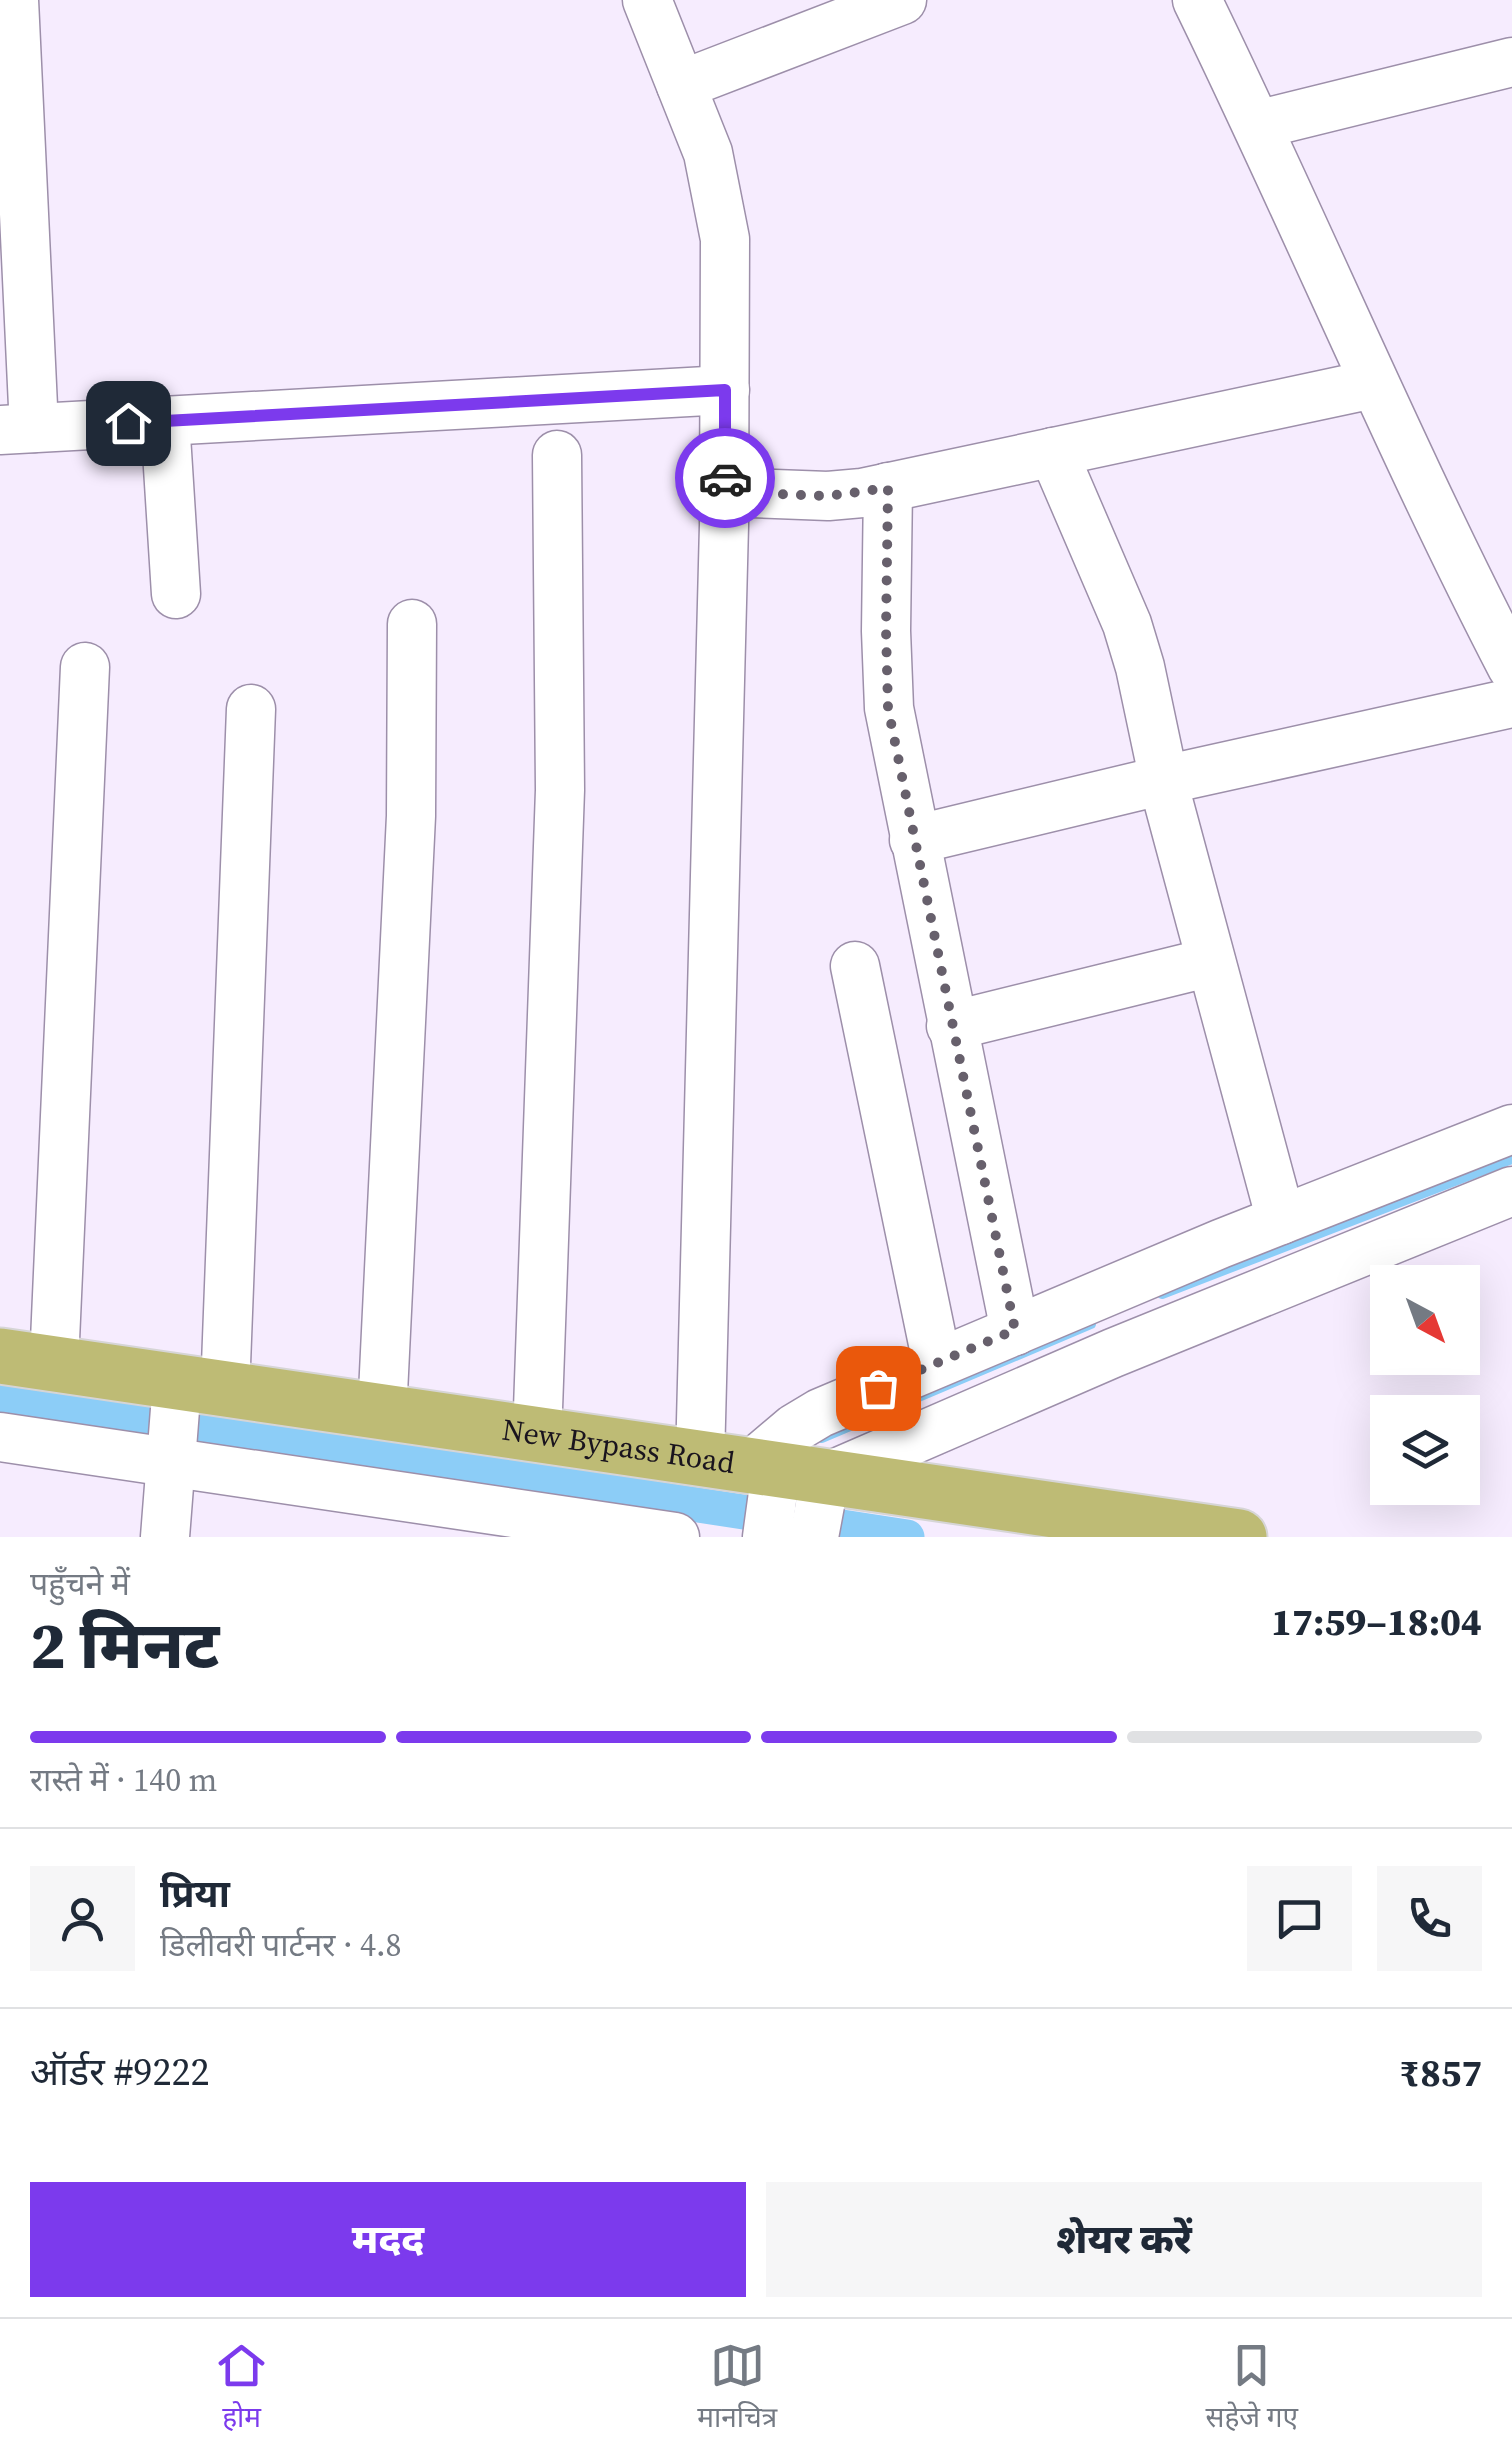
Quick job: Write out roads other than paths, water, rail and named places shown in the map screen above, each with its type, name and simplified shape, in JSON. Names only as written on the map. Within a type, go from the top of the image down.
[{"type":"main road","name":"New Bypass Road","points":[[0,1356],[54,1363],[185,1420],[382,1414],[537,1436],[777,1500],[1239,1537]]},
{"type":"street","points":[[14,0],[17,429],[725,390]]},
{"type":"street","points":[[647,0],[708,153],[726,239],[725,492],[709,1216],[777,1500]]},
{"type":"street","points":[[681,85],[902,0]]},
{"type":"street","points":[[1196,0],[1258,125],[1373,384],[1512,667]]},
{"type":"street","points":[[1258,125],[1512,62]]},
{"type":"street","points":[[725,492],[828,496],[888,488],[1373,384]]},
{"type":"street","points":[[164,420],[176,594]]},
{"type":"street","points":[[1054,452],[1140,667],[1164,780],[1281,1220]]},
{"type":"street","points":[[537,1436],[560,790],[557,455]]},
{"type":"street","points":[[888,488],[888,708],[1015,1330]]},
{"type":"street","points":[[382,1414],[411,816],[412,624]]},
{"type":"street","points":[[54,1363],[85,667]]},
{"type":"street","points":[[914,840],[1164,780],[1512,704]]},
{"type":"street","points":[[164,1537],[185,1420],[251,708]]},
{"type":"street","points":[[951,1026],[1211,962]]},
{"type":"street","points":[[854,966],[938,1363]]},
{"type":"street","points":[[777,1500],[795,1428],[820,1413],[1281,1220],[1512,1129]]},
{"type":"street","points":[[777,1500],[1113,1353],[1512,1191]]},
{"type":"street","points":[[0,1437],[185,1420],[675,1537]]},
{"type":"waterway","points":[[1162,1294],[1512,1159]]},
{"type":"waterway","points":[[822,1438],[1091,1324]]},
{"type":"waterway","points":[[0,1398],[907,1537]]}]
